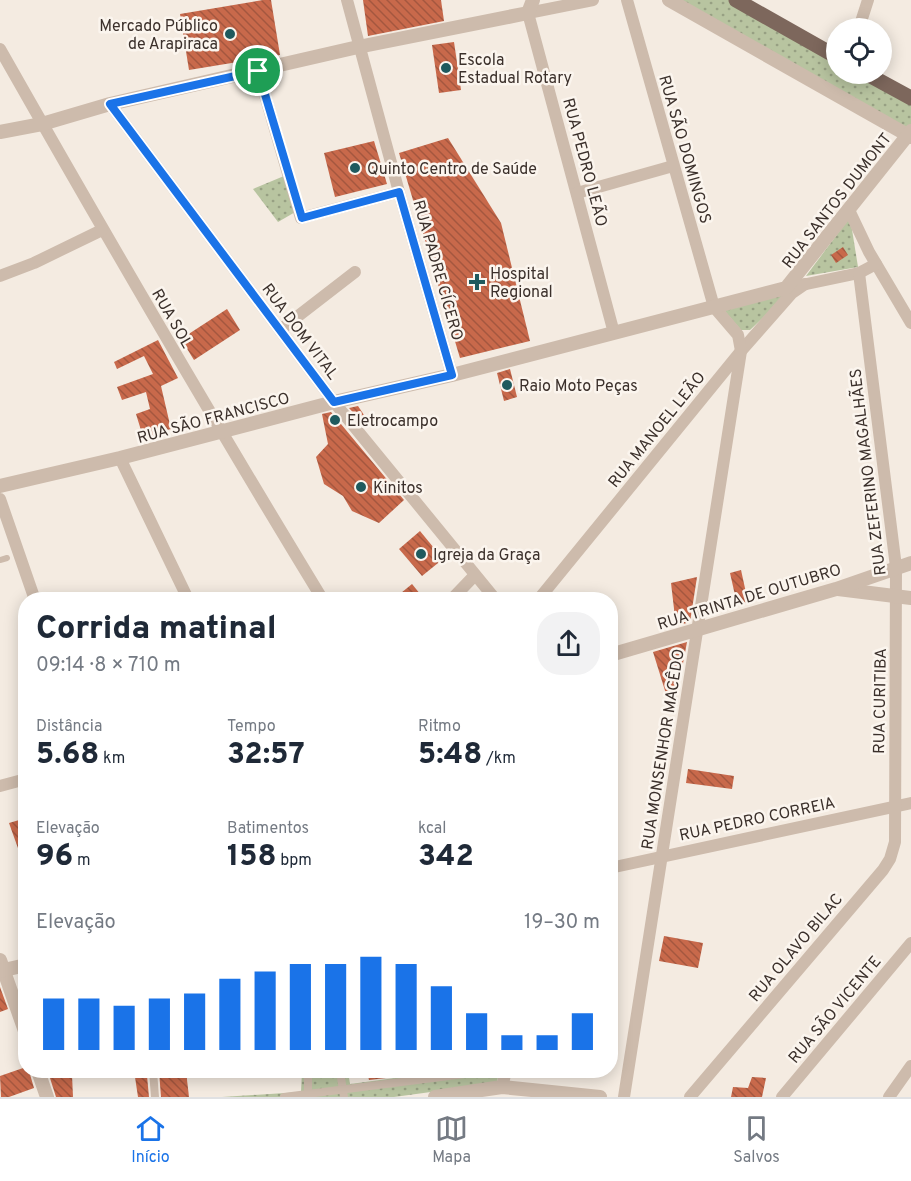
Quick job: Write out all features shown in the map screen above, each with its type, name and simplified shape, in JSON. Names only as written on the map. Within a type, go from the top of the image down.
[{"type":"main road","points":[[744,2],[826,50]]},
{"type":"main road","points":[[885,84],[911,98]]},
{"type":"street","name":"RUA PADRE CÍCERO","points":[[347,0],[358,47],[452,375]]},
{"type":"street","points":[[0,132],[42,124],[110,104],[531,6],[593,0]]},
{"type":"street","name":"RUA SÃO DOMINGOS","points":[[627,0],[714,306]]},
{"type":"street","points":[[669,0],[910,134]]},
{"type":"street","points":[[862,18],[868,0]]},
{"type":"street","name":"RUA PEDRO LEÃO","points":[[531,6],[614,333]]},
{"type":"street","name":"RUA SOL","points":[[0,49],[220,432],[318,592]]},
{"type":"street","points":[[258,71],[302,218],[399,192]]},
{"type":"street","name":"RUA DOM VITAL","points":[[110,104],[334,402],[489,592]]},
{"type":"street","name":"RUA SANTOS DUMONT","points":[[786,288],[910,134]]},
{"type":"street","points":[[577,192],[673,166]]},
{"type":"street","points":[[849,210],[876,264],[911,323]]},
{"type":"street","points":[[0,276],[34,263],[102,230]]},
{"type":"street","points":[[786,288],[859,273],[876,264]]},
{"type":"street","points":[[280,330],[355,272]]},
{"type":"street","name":"RUA ZEFERINO MAGALHÃES","points":[[859,273],[896,567],[904,597]]},
{"type":"street","name":"RUA MANOEL LEÃO","points":[[545,592],[741,351],[792,293],[805,284]]},
{"type":"street","name":"RUA SÃO FRANCISCO","points":[[0,486],[120,458],[334,402],[452,375],[786,288]]},
{"type":"street","name":"RUA MONSENHOR MACÊDO","points":[[624,1097],[741,351],[738,335],[714,306]]},
{"type":"street","points":[[120,458],[185,592]]},
{"type":"street","points":[[0,499],[33,592]]},
{"type":"street","name":"RUA TRINTA DE OUTUBRO","points":[[618,653],[836,589],[911,563]]},
{"type":"street","points":[[459,592],[475,575]]},
{"type":"street","points":[[836,589],[904,597]]},
{"type":"street","name":"RUA CURITIBA","points":[[894,806],[904,597]]},
{"type":"street","points":[[0,786],[18,781]]},
{"type":"street","name":"RUA PEDRO CORREIA","points":[[618,866],[911,802]]},
{"type":"street","name":"RUA OLAVO BILAC","points":[[690,1097],[883,870],[890,860],[895,842],[894,806]]},
{"type":"street","name":"RUA SÃO VICENTE","points":[[782,1097],[911,943]]},
{"type":"street","points":[[18,966],[1,967],[18,1013]]},
{"type":"street","points":[[890,1097],[911,1066]]},
{"type":"street","points":[[40,1078],[46,1097]]},
{"type":"street","points":[[154,1078],[155,1097]]},
{"type":"street","points":[[308,1078],[308,1096]]},
{"type":"street","points":[[341,1078],[343,1093]]},
{"type":"street","points":[[284,1097],[343,1093],[442,1078]]},
{"type":"street","points":[[502,1087],[504,1078]]},
{"type":"street","points":[[435,1097],[502,1087],[600,1097]]},
{"type":"green space","points":[[669,0],[736,0],[826,51],[826,84],[885,84],[911,98],[911,137]]},
{"type":"green space","points":[[284,176],[297,211],[278,222],[253,189]]},
{"type":"green space","points":[[850,217],[858,267],[806,276]]},
{"type":"green space","points":[[794,288],[750,330],[741,330],[723,309]]},
{"type":"green space","points":[[302,1078],[349,1078],[350,1084],[395,1078],[498,1078],[497,1083],[394,1097],[222,1097],[301,1092]]},
{"type":"building","name":"Mercado Público de Arapiraca","points":[[271,0],[280,55],[189,70],[180,14]]},
{"type":"building","points":[[363,0],[441,0],[444,21],[368,36]]},
{"type":"building","name":"Escola Estadual Rotary","points":[[454,42],[461,90],[439,93],[432,45]]},
{"type":"building","name":"Hospital Regional","points":[[448,138],[501,223],[530,341],[460,358],[399,153]]},
{"type":"building","name":"Quinto Centro de Saúde","points":[[374,141],[387,184],[335,197],[324,153]]},
{"type":"building","points":[[843,247],[848,255],[836,263],[831,255]]},
{"type":"building","points":[[227,309],[240,330],[194,360],[181,339]]},
{"type":"building","points":[[158,340],[178,378],[161,386],[171,429],[155,433],[155,436],[144,440],[136,414],[150,409],[146,392],[122,400],[117,387],[153,374],[144,356],[117,369],[114,362]]},
{"type":"building","name":"Raio Moto Peças","points":[[510,369],[517,397],[504,401],[497,373]]},
{"type":"building","points":[[358,406],[366,418],[360,420],[349,408]]},
{"type":"building","name":"Kinitos","points":[[331,412],[404,500],[379,523],[352,511],[343,496],[324,484],[316,457],[328,444],[322,414]]},
{"type":"building","name":"Igreja da Graça","points":[[420,531],[443,559],[422,576],[399,549]]},
{"type":"building","points":[[741,570],[748,602],[737,604],[730,573]]},
{"type":"building","points":[[697,577],[690,622],[676,626],[671,583]]},
{"type":"building","points":[[412,584],[418,592],[402,592]]},
{"type":"building","points":[[687,642],[677,695],[667,697],[653,652]]},
{"type":"building","points":[[688,769],[734,776],[732,789],[686,783]]},
{"type":"building","points":[[18,820],[18,848],[9,823]]},
{"type":"building","points":[[664,936],[703,943],[698,968],[659,961]]},
{"type":"building","points":[[0,987],[8,1009],[0,1012]]},
{"type":"building","points":[[18,1070],[18,1078],[31,1078],[34,1088],[9,1097],[1,1097],[0,1076]]},
{"type":"building","points":[[752,1077],[766,1078],[762,1097],[731,1097],[733,1087],[748,1088]]},
{"type":"building","points":[[50,1078],[72,1078],[73,1097],[56,1097]]},
{"type":"building","points":[[135,1078],[147,1078],[149,1097],[138,1097]]},
{"type":"building","points":[[160,1078],[187,1078],[189,1097],[161,1097]]},
{"type":"place","name":"Mercado Público de Arapiraca","points":[[230,34]]},
{"type":"place","name":"Escola Estadual Rotary","points":[[446,68]]},
{"type":"place","name":"Quinto Centro de Saúde","points":[[355,168]]},
{"type":"place","name":"Hospital Regional","points":[[477,282]]},
{"type":"place","name":"Raio Moto Peças","points":[[507,385]]},
{"type":"place","name":"Eletrocampo","points":[[335,420]]},
{"type":"place","name":"Kinitos","points":[[361,487]]},
{"type":"place","name":"Igreja da Graça","points":[[421,554]]},
{"type":"route","points":[[258,71],[302,218],[399,192],[452,375],[334,402],[110,104],[258,71]]}]
